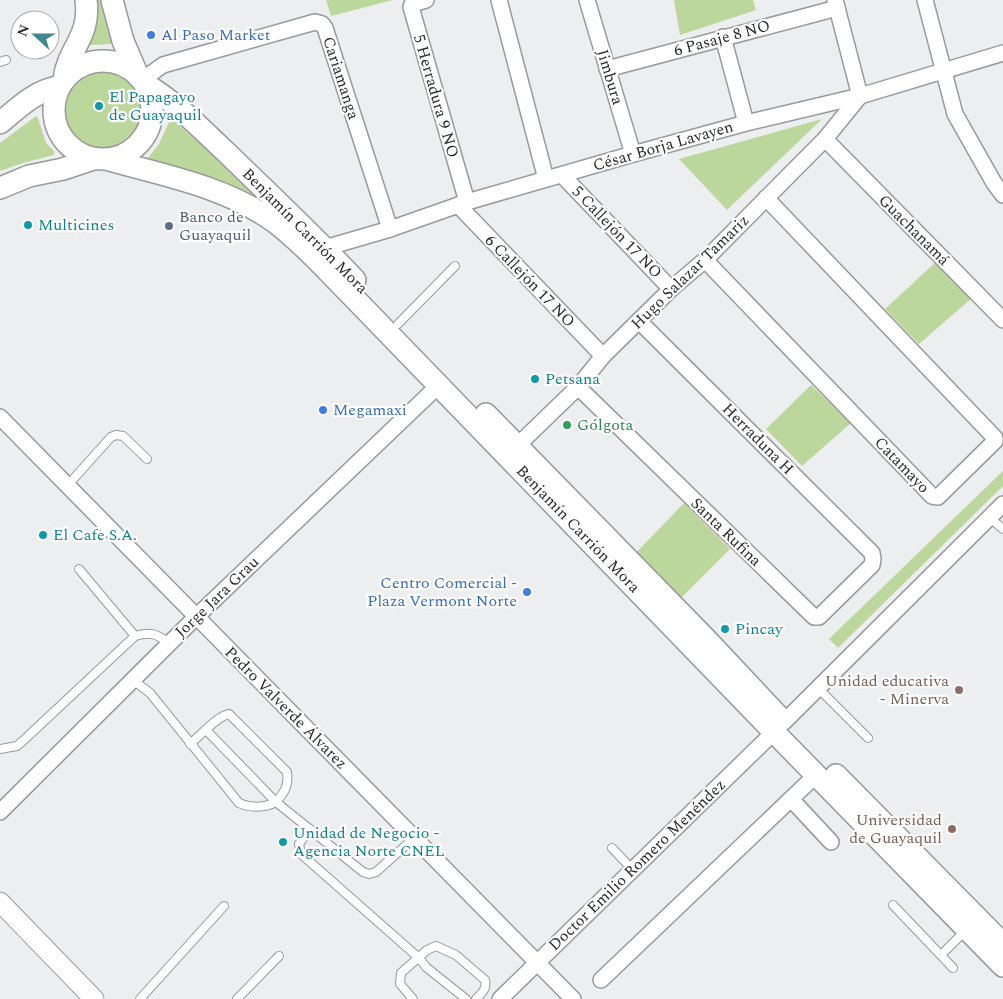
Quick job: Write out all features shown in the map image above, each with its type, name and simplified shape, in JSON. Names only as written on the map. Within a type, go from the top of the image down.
[{"type":"main road","points":[[86,0],[85,29],[69,61],[54,101],[54,117],[58,132],[66,145],[79,154],[101,160]]},
{"type":"main road","points":[[0,188],[29,176],[125,155],[138,145],[147,132],[152,116],[151,100],[123,41],[112,0]]},
{"type":"main road","points":[[2,119],[39,93],[62,83],[74,70],[87,64],[100,61],[114,62],[127,67],[142,80]]},
{"type":"main road","name":"Benjamín Carrión Mora","points":[[142,80],[181,110],[325,248],[447,377],[518,445],[706,639],[816,775],[1003,966]]},
{"type":"main road","name":"Benjamín Carrión Mora","points":[[101,160],[211,189],[238,201],[276,224],[356,300],[779,727],[1003,944]]},
{"type":"street","name":"5 Herradura 9 NO","points":[[426,0],[412,4],[411,7],[462,204]]},
{"type":"street","points":[[499,0],[546,179]]},
{"type":"street","name":"Jimbura","points":[[587,0],[633,154]]},
{"type":"street","points":[[925,0],[955,114],[994,183],[1003,195]]},
{"type":"street","points":[[836,4],[860,96]]},
{"type":"street","name":"6 Pasaje 8 NO","points":[[607,69],[836,4]]},
{"type":"street","name":"Cariamanga","points":[[142,80],[163,66],[315,22],[322,24],[325,28],[390,229]]},
{"type":"street","points":[[723,37],[746,123]]},
{"type":"street","name":"César Borja Lavayen","points":[[325,248],[546,179],[746,123],[860,96],[1003,53]]},
{"type":"street","name":"Hugo Salazar Tamariz","points":[[518,445],[578,387],[603,356],[671,289],[705,260],[824,139],[860,96]]},
{"type":"street","name":"Guachanamá","points":[[824,139],[1003,320]]},
{"type":"street","name":"5 Callejón 17 NO","points":[[562,175],[671,289]]},
{"type":"street","name":"Catamayo","points":[[705,260],[932,496],[938,497],[995,441],[995,438],[766,198]]},
{"type":"street","name":"6 Callejón 17 NO","points":[[462,204],[603,356]]},
{"type":"street","name":"Herraduna H","points":[[639,322],[872,553],[874,559]]},
{"type":"street","name":"Jorge Jara Grau","points":[[0,812],[196,617],[439,385]]},
{"type":"street","name":"Santa Rufina","points":[[578,387],[814,617],[819,617],[872,565],[874,559]]},
{"type":"street","name":"Pedro Valverde Álvarez","points":[[0,417],[573,999]]},
{"type":"street","name":"Doctor Emilio Romero Menéndez","points":[[500,999],[779,727],[1003,504]]},
{"type":"street","points":[[601,980],[816,775]]},
{"type":"street","points":[[791,799],[831,842]]},
{"type":"street","points":[[0,902],[94,999]]},
{"type":"lane","points":[[398,324],[455,266]]},
{"type":"lane","points":[[67,486],[111,438],[116,435],[123,436],[148,459]]},
{"type":"lane","points":[[989,517],[1003,529]]},
{"type":"lane","points":[[78,570],[135,636]]},
{"type":"lane","points":[[0,749],[17,746],[135,636],[146,632],[157,634],[170,643]]},
{"type":"lane","points":[[133,680],[150,693],[190,744],[238,803],[252,807],[269,806],[276,802],[285,790],[288,781],[287,772],[229,714],[220,718],[190,744]]},
{"type":"lane","points":[[818,688],[868,738]]},
{"type":"lane","points":[[206,730],[276,802],[363,872],[369,874],[376,872],[414,838]]},
{"type":"lane","points":[[310,829],[299,844],[301,854],[419,958],[426,967],[466,999]]},
{"type":"lane","points":[[612,848],[632,869]]},
{"type":"lane","points":[[893,905],[953,968]]},
{"type":"lane","points":[[140,999],[224,906]]},
{"type":"lane","points":[[941,955],[967,929]]},
{"type":"lane","points":[[414,999],[400,984],[401,973],[427,950],[436,946],[456,955],[485,980],[484,990],[476,999]]},
{"type":"lane","points":[[237,999],[279,956]]},
{"type":"green space","points":[[94,0],[103,0],[115,42],[112,44],[90,45],[88,42]]},
{"type":"green space","points":[[326,0],[393,0],[331,16]]},
{"type":"green space","points":[[674,0],[753,0],[756,10],[680,35]]},
{"type":"green space","points":[[103,71],[118,74],[135,88],[139,95],[142,110],[139,125],[125,142],[118,146],[103,149],[88,146],[71,132],[67,125],[64,110],[67,95],[81,78],[88,74]]},
{"type":"green space","points":[[36,116],[46,143],[54,151],[54,155],[0,171],[0,143]]},
{"type":"green space","points":[[172,119],[261,198],[260,202],[149,163],[147,159],[159,144]]},
{"type":"green space","points":[[822,119],[727,210],[679,159]]},
{"type":"green space","points":[[937,261],[972,298],[919,344],[885,309]]},
{"type":"green space","points":[[811,385],[851,423],[802,466],[766,429]]},
{"type":"green space","points":[[1003,471],[1003,486],[838,648],[829,639]]},
{"type":"green space","points":[[684,503],[730,549],[676,603],[633,556]]},
{"type":"place","name":"Al Paso Market","points":[[151,35]]},
{"type":"place","name":"El Papagayo de Guayaquil","points":[[99,106]]},
{"type":"place","name":"Multicines","points":[[28,225]]},
{"type":"place","name":"Banco de Guayaquil","points":[[169,226]]},
{"type":"place","name":"Petsana","points":[[535,379]]},
{"type":"place","name":"Megamaxi","points":[[323,410]]},
{"type":"place","name":"Gólgota","points":[[567,425]]},
{"type":"place","name":"El Cafe S.A.","points":[[43,535]]},
{"type":"place","name":"Centro Comercial - Plaza Vermont Norte","points":[[527,592]]},
{"type":"place","name":"Pincay","points":[[725,629]]},
{"type":"place","name":"Unidad educativa - Minerva","points":[[959,690]]},
{"type":"place","name":"Universidad de Guayaquil","points":[[952,829]]},
{"type":"place","name":"Unidad de Negocio - Agencia Norte CNEL","points":[[283,842]]}]
